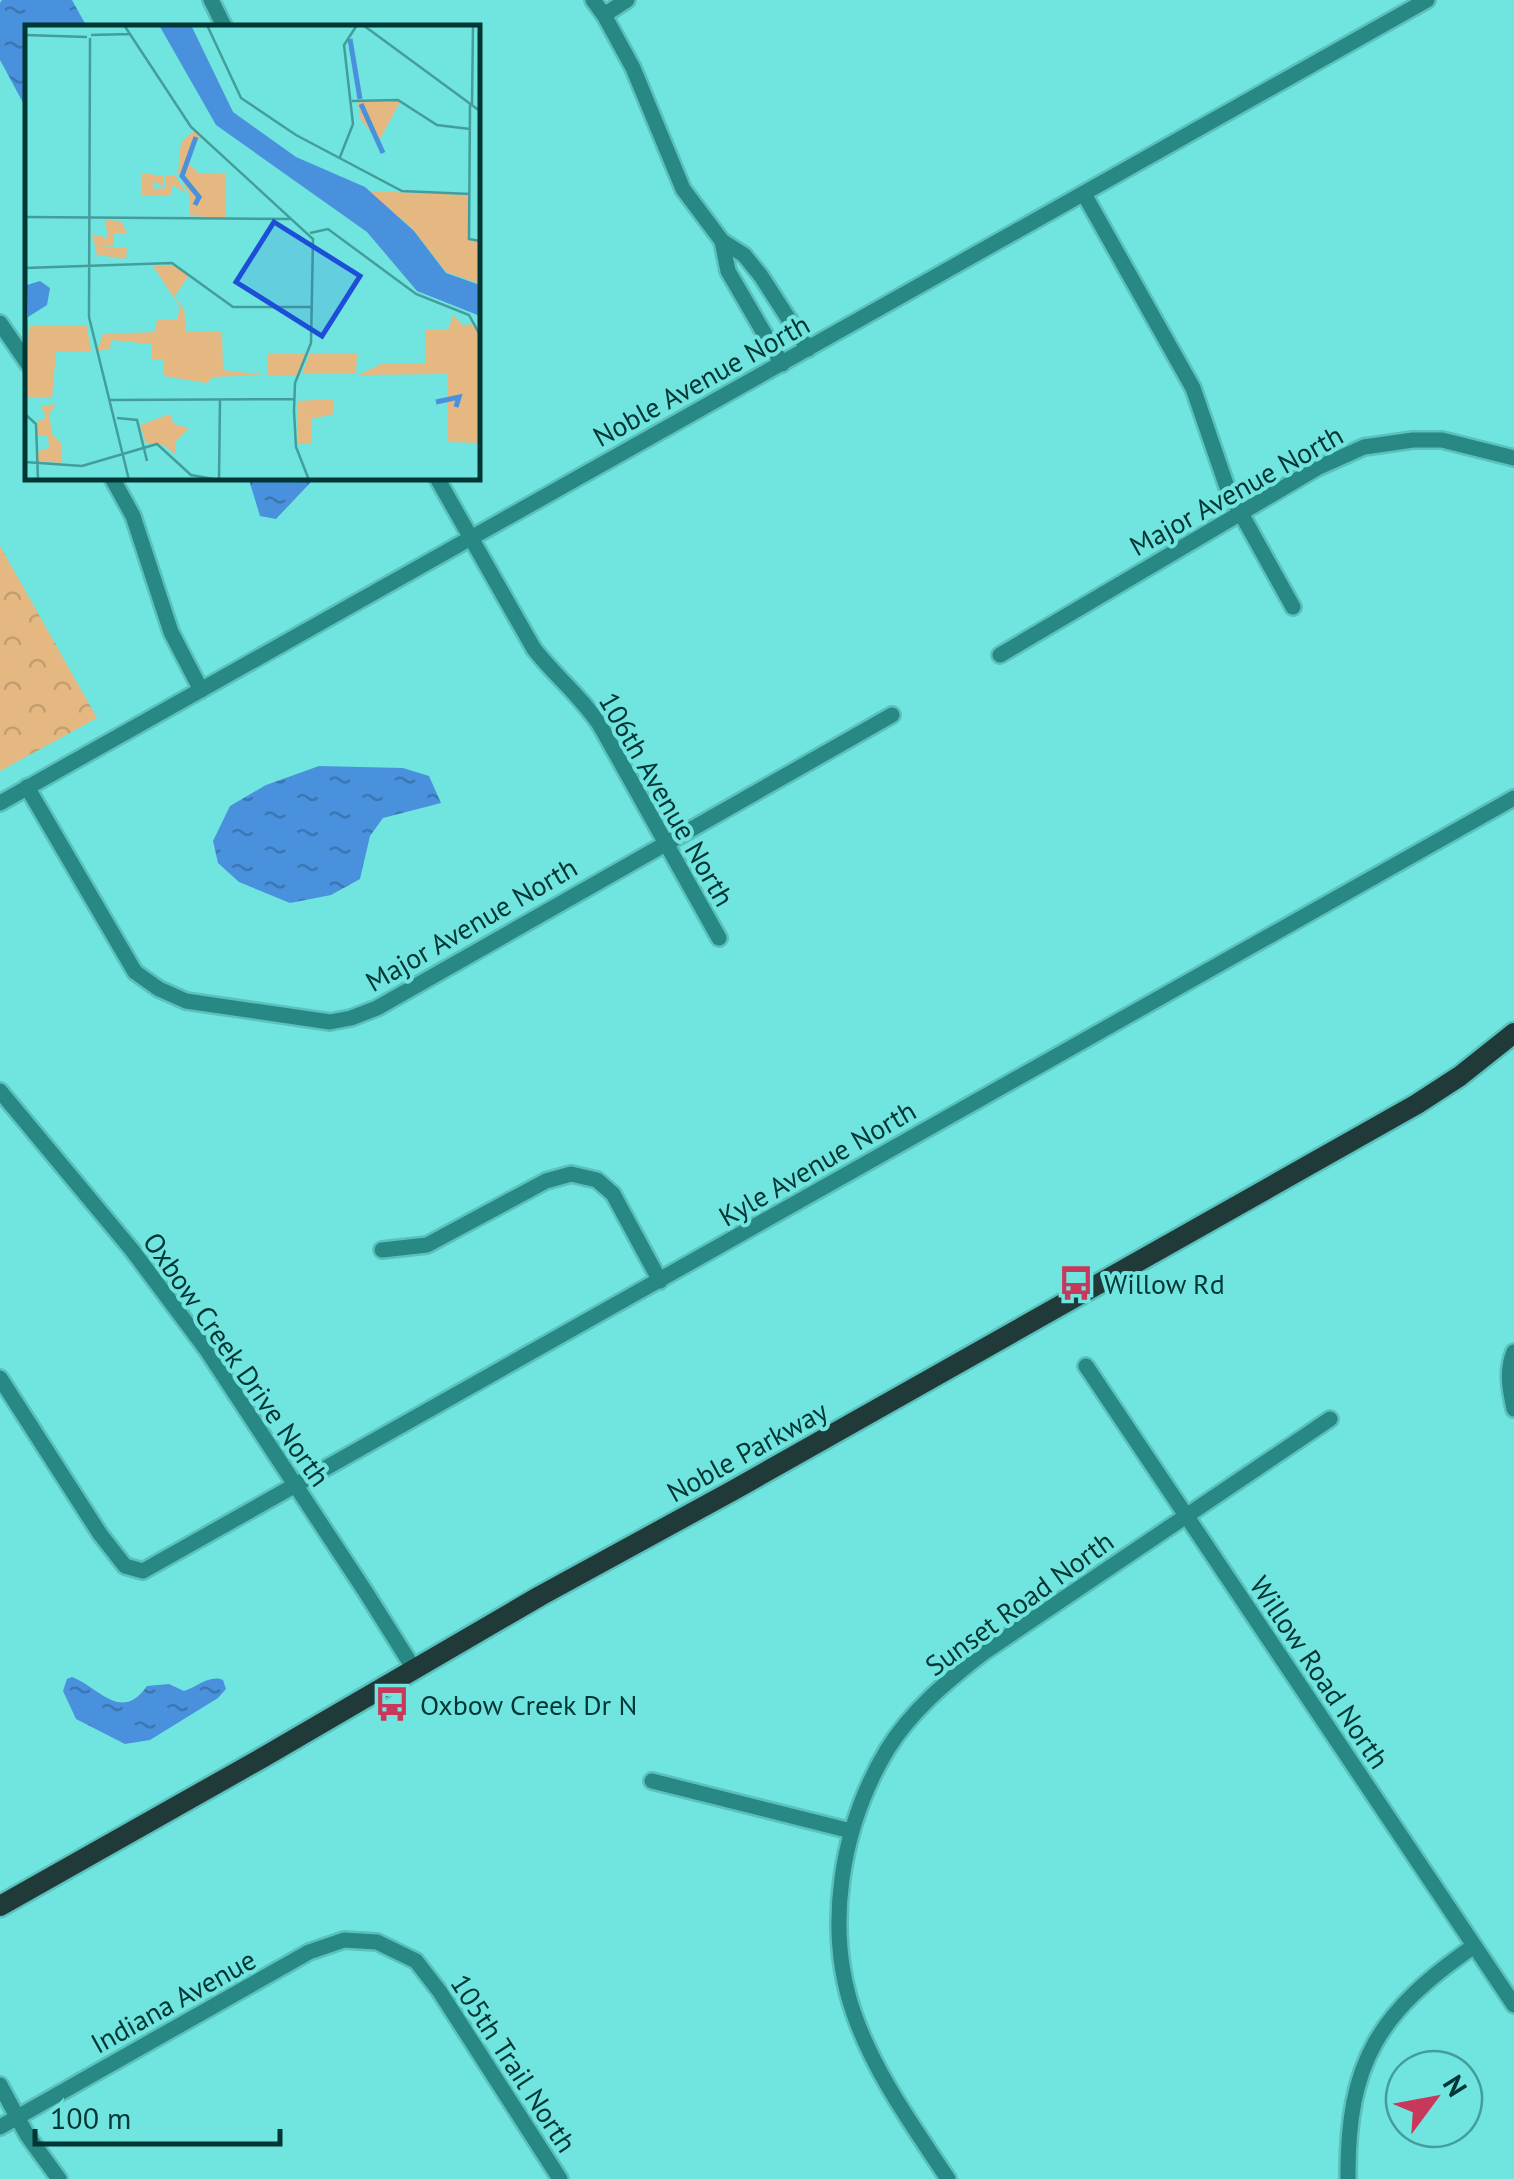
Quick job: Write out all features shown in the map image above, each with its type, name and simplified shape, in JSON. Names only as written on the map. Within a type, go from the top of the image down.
[{"type":"main road","name":"Noble Parkway","points":[[0,1906],[1417,1104],[1514,1033]]},
{"type":"street","points":[[211,0],[224,25]]},
{"type":"street","points":[[592,0],[633,68],[683,189],[722,241],[744,255],[761,276],[808,350]]},
{"type":"street","points":[[604,15],[627,0]]},
{"type":"street","name":"Noble Avenue North","points":[[0,802],[1427,0]]},
{"type":"street","points":[[1084,194],[1193,388],[1228,490],[1294,607]]},
{"type":"street","points":[[722,241],[728,272],[782,364]]},
{"type":"street","points":[[0,322],[25,360]]},
{"type":"street","name":"Major Avenue North","points":[[1000,654],[1317,468],[1364,447],[1442,440],[1514,458]]},
{"type":"street","points":[[113,480],[133,516],[171,632],[201,690]]},
{"type":"street","name":"106th Avenue North","points":[[439,480],[534,649],[588,705],[602,727],[720,938]]},
{"type":"street","name":"Major Avenue North","points":[[28,787],[135,972],[186,1001],[330,1022],[377,1008],[892,714]]},
{"type":"street","name":"Kyle Avenue North","points":[[0,1378],[100,1534],[126,1566],[143,1571],[1514,798]]},
{"type":"street","name":"Oxbow Creek Drive North","points":[[0,1091],[156,1281],[225,1376],[414,1669]]},
{"type":"street","points":[[382,1250],[427,1245],[546,1182],[572,1174],[597,1180],[613,1194],[660,1280]]},
{"type":"street","points":[[1514,1352],[1509,1385],[1514,1409]]},
{"type":"street","name":"Willow Road North","points":[[1086,1366],[1514,2005]]},
{"type":"street","name":"Sunset Road North","points":[[948,2179],[870,2053],[853,2010],[843,1966],[839,1921],[842,1876],[867,1790],[888,1749],[915,1713],[947,1681],[1330,1419]]},
{"type":"street","points":[[652,1781],[852,1831]]},
{"type":"street","name":"Indiana Avenue","points":[[0,2127],[309,1952],[344,1940],[377,1942]]},
{"type":"street","name":"105th Trail North","points":[[377,1942],[416,1961],[440,1992],[560,2179]]},
{"type":"street","points":[[1348,2179],[1351,2110],[1372,2045],[1415,1990],[1474,1946]]},
{"type":"street","points":[[0,2085],[27,2135],[59,2179]]},
{"type":"green space","points":[[0,546],[97,718],[0,771]]},
{"type":"water","points":[[72,0],[86,25],[25,25],[25,106],[0,60],[0,3]]},
{"type":"water","points":[[249,480],[310,480],[276,519],[260,516]]},
{"type":"water","points":[[319,766],[403,768],[429,776],[441,803],[383,818],[370,836],[360,879],[331,895],[290,903],[239,882],[218,863],[213,841],[230,806],[266,785]]},
{"type":"water","points":[[72,1677],[119,1702],[137,1697],[147,1686],[169,1684],[184,1691],[218,1679],[223,1680],[226,1689],[218,1698],[150,1740],[125,1744],[76,1719],[63,1691],[67,1679]]},
{"type":"place","name":"Willow Rd","points":[[1076,1283]]},
{"type":"place","name":"Oxbow Creek Dr N","points":[[392,1704]]}]
